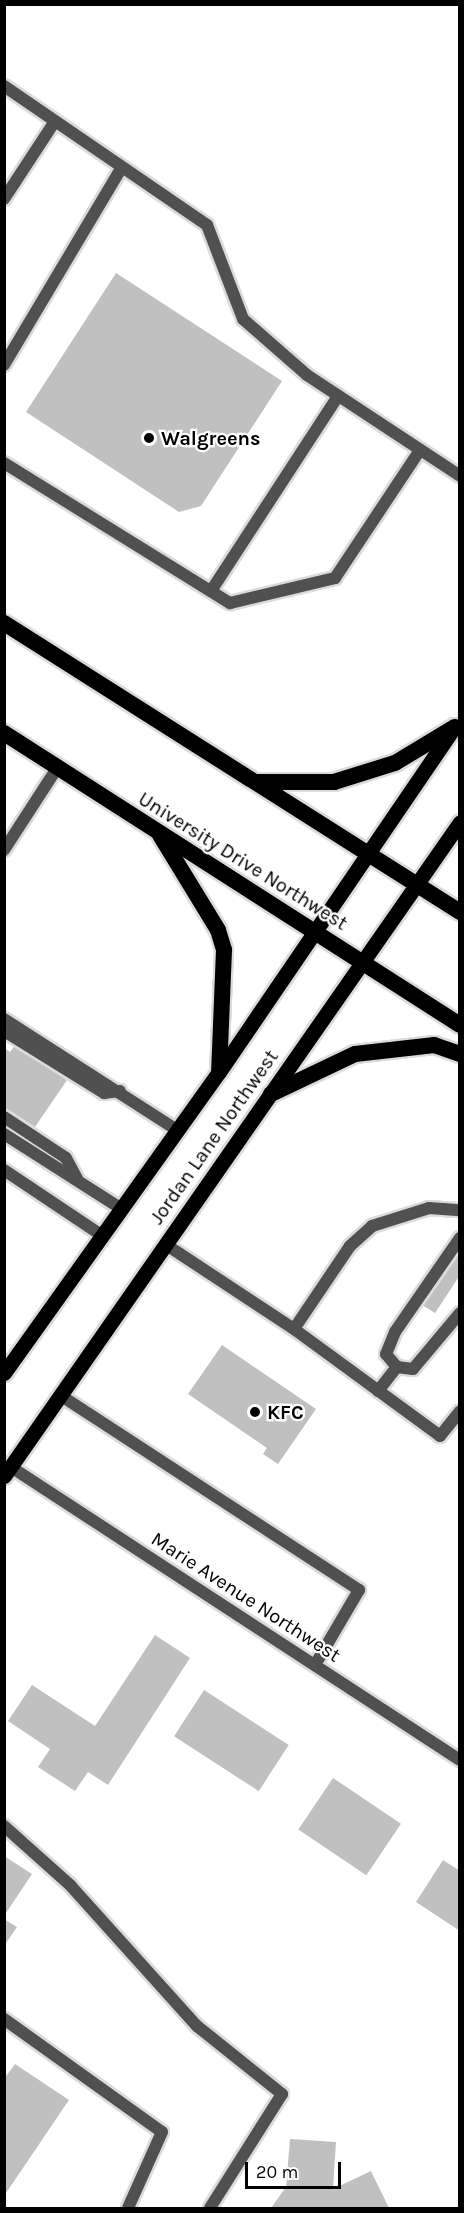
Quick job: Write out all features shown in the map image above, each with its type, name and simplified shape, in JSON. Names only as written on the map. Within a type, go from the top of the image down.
[{"type":"highway","points":[[4,623],[254,782],[369,852],[459,912]]},
{"type":"highway","points":[[254,782],[333,782],[395,763],[457,724]]},
{"type":"highway","name":"University Drive Northwest","points":[[4,733],[459,1025]]},
{"type":"highway","points":[[158,832],[218,930],[224,950],[219,1072]]},
{"type":"highway","points":[[271,1094],[355,1054],[434,1045],[459,1054]]},
{"type":"main road","name":"Jordan Lane Northwest","points":[[4,1373],[219,1072],[457,724]]},
{"type":"main road","name":"Jordan Lane Northwest","points":[[8,1471],[459,822]]},
{"type":"street","points":[[4,86],[207,225],[243,319],[307,375],[459,476]]},
{"type":"street","points":[[4,199],[55,121]]},
{"type":"street","points":[[4,365],[122,167]]},
{"type":"street","points":[[211,591],[338,396]]},
{"type":"street","points":[[4,464],[230,603],[334,578],[420,450]]},
{"type":"street","points":[[4,850],[57,768]]},
{"type":"street","points":[[4,1019],[177,1130]]},
{"type":"street","points":[[4,1031],[105,1093],[120,1092]]},
{"type":"street","points":[[4,1116],[66,1158],[78,1182]]},
{"type":"street","points":[[4,1134],[120,1208]]},
{"type":"street","points":[[4,1170],[101,1235]]},
{"type":"street","points":[[294,1329],[350,1246],[372,1226],[429,1208],[459,1210]]},
{"type":"street","points":[[459,1238],[394,1332],[386,1354],[397,1367],[413,1369],[459,1313]]},
{"type":"street","points":[[165,1244],[294,1329],[440,1436],[459,1411]]},
{"type":"street","points":[[378,1391],[397,1367]]},
{"type":"street","points":[[60,1395],[359,1590],[315,1665]]},
{"type":"street","name":"Marie Avenue Northwest","points":[[8,1471],[315,1665],[459,1760]]},
{"type":"street","points":[[4,1826],[70,1885],[197,2026],[282,2094],[210,2208]]},
{"type":"street","points":[[6,2024],[162,2132],[128,2208]]},
{"type":"building","points":[[116,273],[282,381],[201,506],[179,512],[26,412]]},
{"type":"building","points":[[15,1045],[67,1080],[35,1127],[4,1107],[4,1048],[10,1052]]},
{"type":"building","points":[[460,1243],[460,1275],[435,1313],[419,1303]]},
{"type":"building","points":[[222,1345],[316,1409],[278,1464],[263,1454],[267,1448],[188,1394]]},
{"type":"building","points":[[155,1635],[190,1658],[108,1785],[88,1772],[75,1791],[38,1767],[50,1749],[8,1721],[32,1685],[95,1726]]},
{"type":"building","points":[[204,1690],[289,1745],[259,1791],[174,1736]]},
{"type":"building","points":[[333,1778],[401,1824],[366,1875],[298,1829]]},
{"type":"building","points":[[4,1856],[32,1874],[4,1916]]},
{"type":"building","points":[[443,1860],[460,1871],[460,1931],[416,1902]]},
{"type":"building","points":[[4,1919],[17,1927],[4,1946]]},
{"type":"building","points":[[15,2064],[69,2100],[4,2196],[4,2079]]},
{"type":"building","points":[[290,2139],[336,2142],[333,2189],[371,2171],[389,2208],[271,2208],[286,2187]]},
{"type":"place","name":"Walgreens","points":[[149,438]]},
{"type":"place","name":"KFC","points":[[255,1412]]}]
